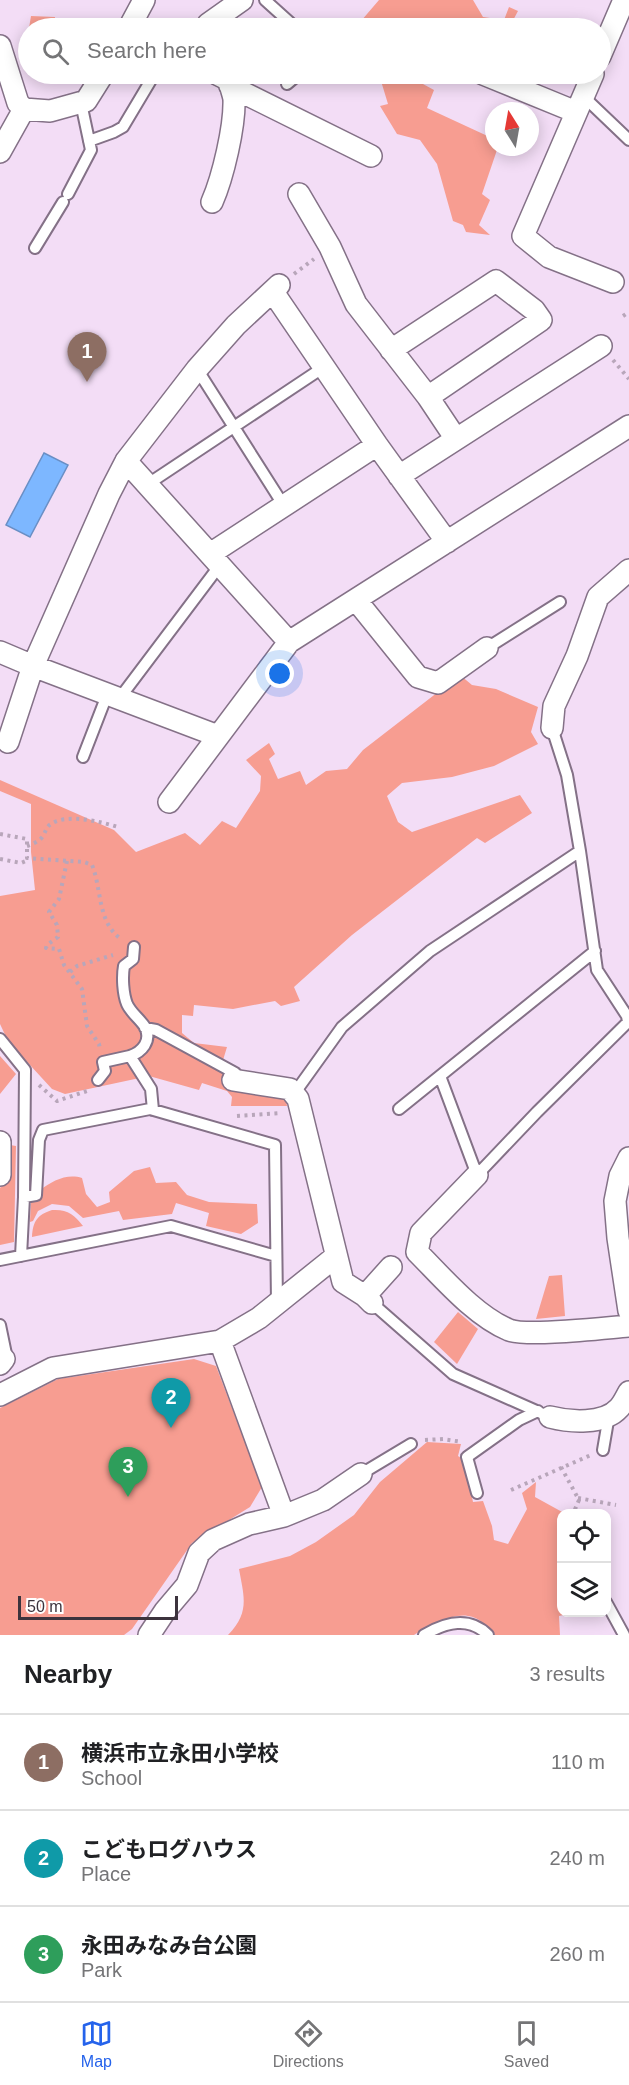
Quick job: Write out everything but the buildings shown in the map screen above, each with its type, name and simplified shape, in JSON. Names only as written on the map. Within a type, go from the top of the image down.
[{"type":"street","points":[[134,18],[144,0]]},
{"type":"street","points":[[216,18],[242,0]]},
{"type":"street","points":[[611,30],[624,0]]},
{"type":"street","points":[[0,46],[18,103],[24,109],[50,111],[81,103],[86,101],[97,84]]},
{"type":"street","points":[[212,202],[219,185],[229,138],[234,98],[226,84]]},
{"type":"street","points":[[232,84],[371,156]]},
{"type":"street","points":[[515,84],[580,104]]},
{"type":"street","points":[[589,84],[523,236],[549,257],[613,282]]},
{"type":"street","points":[[0,152],[24,109]]},
{"type":"street","points":[[299,194],[356,304],[428,397],[456,439]]},
{"type":"street","points":[[391,350],[496,281],[534,310],[541,320],[428,397]]},
{"type":"street","points":[[8,742],[33,666],[109,494],[126,461],[197,369],[236,325],[276,288],[324,367],[447,542]]},
{"type":"street","points":[[399,476],[601,346]]},
{"type":"street","points":[[169,802],[289,642],[629,426]]},
{"type":"street","points":[[215,560],[284,506],[377,445]]},
{"type":"street","points":[[126,461],[289,642]]},
{"type":"street","points":[[552,728],[554,706],[577,656],[593,597],[629,570]]},
{"type":"street","points":[[356,600],[418,677],[438,683],[487,648]]},
{"type":"street","points":[[0,652],[218,736]]},
{"type":"street","points":[[233,1080],[290,1089],[297,1106],[343,1282],[369,1299],[405,1257],[421,1233],[477,1175]]},
{"type":"street","points":[[0,1142],[0,1175]]},
{"type":"street","points":[[629,1158],[620,1176],[615,1201],[622,1211],[629,1311]]},
{"type":"street","points":[[0,1395],[53,1368],[220,1341],[259,1318],[335,1257]]},
{"type":"street","points":[[405,1257],[478,1311],[510,1330],[534,1332],[629,1326]]},
{"type":"street","points":[[220,1341],[284,1516]]},
{"type":"street","points":[[544,1414],[563,1420],[576,1421],[600,1418],[618,1410],[629,1392]]},
{"type":"street","points":[[149,1635],[187,1585],[199,1553],[213,1540],[249,1524],[284,1516],[323,1500],[361,1474]]},
{"type":"lane","points":[[265,0],[285,18]]},
{"type":"lane","points":[[89,141],[123,127],[149,84]]},
{"type":"lane","points":[[35,248],[91,150],[81,103]]},
{"type":"lane","points":[[580,104],[629,140]]},
{"type":"lane","points":[[148,484],[324,367]]},
{"type":"lane","points":[[197,369],[284,506]]},
{"type":"lane","points":[[83,757],[113,697],[215,560]]},
{"type":"lane","points":[[487,648],[560,602]]},
{"type":"lane","points":[[440,1076],[477,1175],[537,1112],[628,1023],[627,1016],[597,970],[567,775],[552,728]]},
{"type":"lane","points":[[297,1106],[342,1027],[422,959],[580,851]]},
{"type":"lane","points":[[98,1080],[105,1071],[103,1062],[139,1053],[145,1047],[145,1028],[129,1008],[123,971],[124,966],[133,959],[134,947]]},
{"type":"lane","points":[[399,1109],[595,951]]},
{"type":"lane","points":[[145,1028],[156,1030],[235,1073],[233,1080]]},
{"type":"lane","points":[[0,1039],[26,1071],[21,1256]]},
{"type":"lane","points":[[130,1056],[151,1089],[153,1110]]},
{"type":"lane","points":[[24,1197],[36,1195],[39,1140],[43,1130],[153,1110],[275,1145],[277,1303]]},
{"type":"lane","points":[[0,1260],[171,1226],[276,1256]]},
{"type":"lane","points":[[369,1299],[453,1374],[544,1414]]},
{"type":"lane","points":[[0,1325],[3,1359]]},
{"type":"lane","points":[[477,1493],[467,1457],[519,1420],[544,1414]]},
{"type":"lane","points":[[603,1450],[609,1414]]},
{"type":"lane","points":[[361,1474],[411,1444]]},
{"type":"lane","points":[[611,1611],[624,1635]]},
{"type":"lane","points":[[424,1635],[435,1628],[465,1622],[478,1626],[488,1635]]},
{"type":"path","points":[[276,288],[327,250]]},
{"type":"path","points":[[623,316],[629,312]]},
{"type":"path","points":[[622,372],[629,379]]},
{"type":"path","points":[[27,846],[39,841],[49,825],[55,822],[86,819],[118,827]]},
{"type":"path","points":[[0,834],[27,838],[26,861],[21,863],[0,859]]},
{"type":"path","points":[[27,858],[92,865],[100,901],[109,925],[116,935]]},
{"type":"path","points":[[67,861],[59,899],[49,912],[57,925],[58,937],[46,948],[59,949],[64,965],[82,989],[87,1026],[99,1044],[103,1062]]},
{"type":"path","points":[[70,972],[77,966],[134,947]]},
{"type":"path","points":[[50,1096],[61,1101],[84,1093]]},
{"type":"path","points":[[237,1116],[297,1106]]},
{"type":"path","points":[[411,1444],[443,1439],[483,1446]]},
{"type":"path","points":[[511,1490],[603,1450]]},
{"type":"path","points":[[561,1467],[578,1497],[575,1509]]},
{"type":"path","points":[[578,1497],[616,1505]]},
{"type":"shaded area","points":[[379,0],[473,0],[483,17],[490,18],[364,18]]},
{"type":"shaded area","points":[[509,7],[518,11],[514,18],[505,18]]},
{"type":"shaded area","points":[[31,16],[55,17],[55,18],[31,18]]},
{"type":"shaded area","points":[[382,84],[423,84],[434,90],[427,108],[485,135],[485,156],[495,156],[482,194],[490,200],[479,225],[490,235],[466,232],[463,225],[453,221],[437,164],[420,140],[397,134],[380,106],[388,104]]},
{"type":"shaded area","points":[[460,675],[472,685],[496,689],[538,707],[531,732],[538,744],[494,766],[452,777],[402,783],[387,796],[398,822],[412,832],[520,795],[532,813],[485,843],[477,838],[352,935],[294,987],[300,1001],[281,1006],[275,1001],[233,1009],[194,1005],[193,1016],[182,1015],[182,1033],[194,1043],[227,1047],[220,1070],[285,1093],[287,1106],[231,1106],[232,1097],[227,1091],[202,1083],[199,1090],[149,1076],[65,1094],[52,1089],[8,1041],[0,1024],[0,896],[35,890],[31,852],[31,804],[0,791],[0,780],[114,830],[136,852],[185,833],[200,845],[222,821],[236,828],[260,791],[261,776],[246,760],[269,743],[275,754],[269,759],[278,779],[300,771],[306,785],[326,771],[347,769],[363,750]]},
{"type":"shaded area","points":[[0,1056],[16,1074],[0,1094]]},
{"type":"shaded area","points":[[10,1145],[16,1146],[14,1242],[0,1245],[0,1188],[4,1184]]},
{"type":"shaded area","points":[[150,1167],[156,1183],[176,1182],[187,1195],[209,1202],[257,1204],[258,1223],[241,1234],[206,1226],[209,1213],[176,1203],[172,1214],[123,1220],[119,1211],[83,1218],[69,1206],[52,1204],[38,1211],[33,1221],[30,1222],[31,1200],[41,1196],[40,1190],[55,1181],[71,1176],[82,1178],[86,1194],[97,1207],[110,1202],[109,1192],[134,1171]]},
{"type":"shaded area","points":[[52,1210],[70,1213],[83,1226],[32,1237],[37,1219]]},
{"type":"shaded area","points":[[562,1275],[565,1316],[536,1319],[549,1276]]},
{"type":"shaded area","points":[[458,1312],[478,1329],[457,1364],[434,1342]]},
{"type":"shaded area","points":[[194,1359],[216,1366],[262,1487],[250,1507],[192,1543],[132,1629],[124,1635],[0,1635],[0,1408],[58,1379]]},
{"type":"shaded area","points":[[427,1442],[461,1444],[458,1456],[464,1460],[473,1502],[483,1501],[492,1526],[494,1540],[508,1544],[527,1509],[522,1493],[536,1482],[535,1497],[557,1509],[557,1617],[559,1617],[560,1635],[495,1635],[480,1620],[462,1616],[440,1621],[414,1635],[228,1635],[240,1619],[244,1604],[239,1569],[290,1556],[316,1542],[354,1515],[380,1482]]},
{"type":"water","points":[[44,453],[68,465],[30,537],[6,525]]},
{"type":"place","name":"横浜市立永田小学校","points":[[87,382]]},
{"type":"place","name":"こどもログハウス","points":[[171,1428]]},
{"type":"place","name":"永田みなみ台公園","points":[[128,1497]]}]
